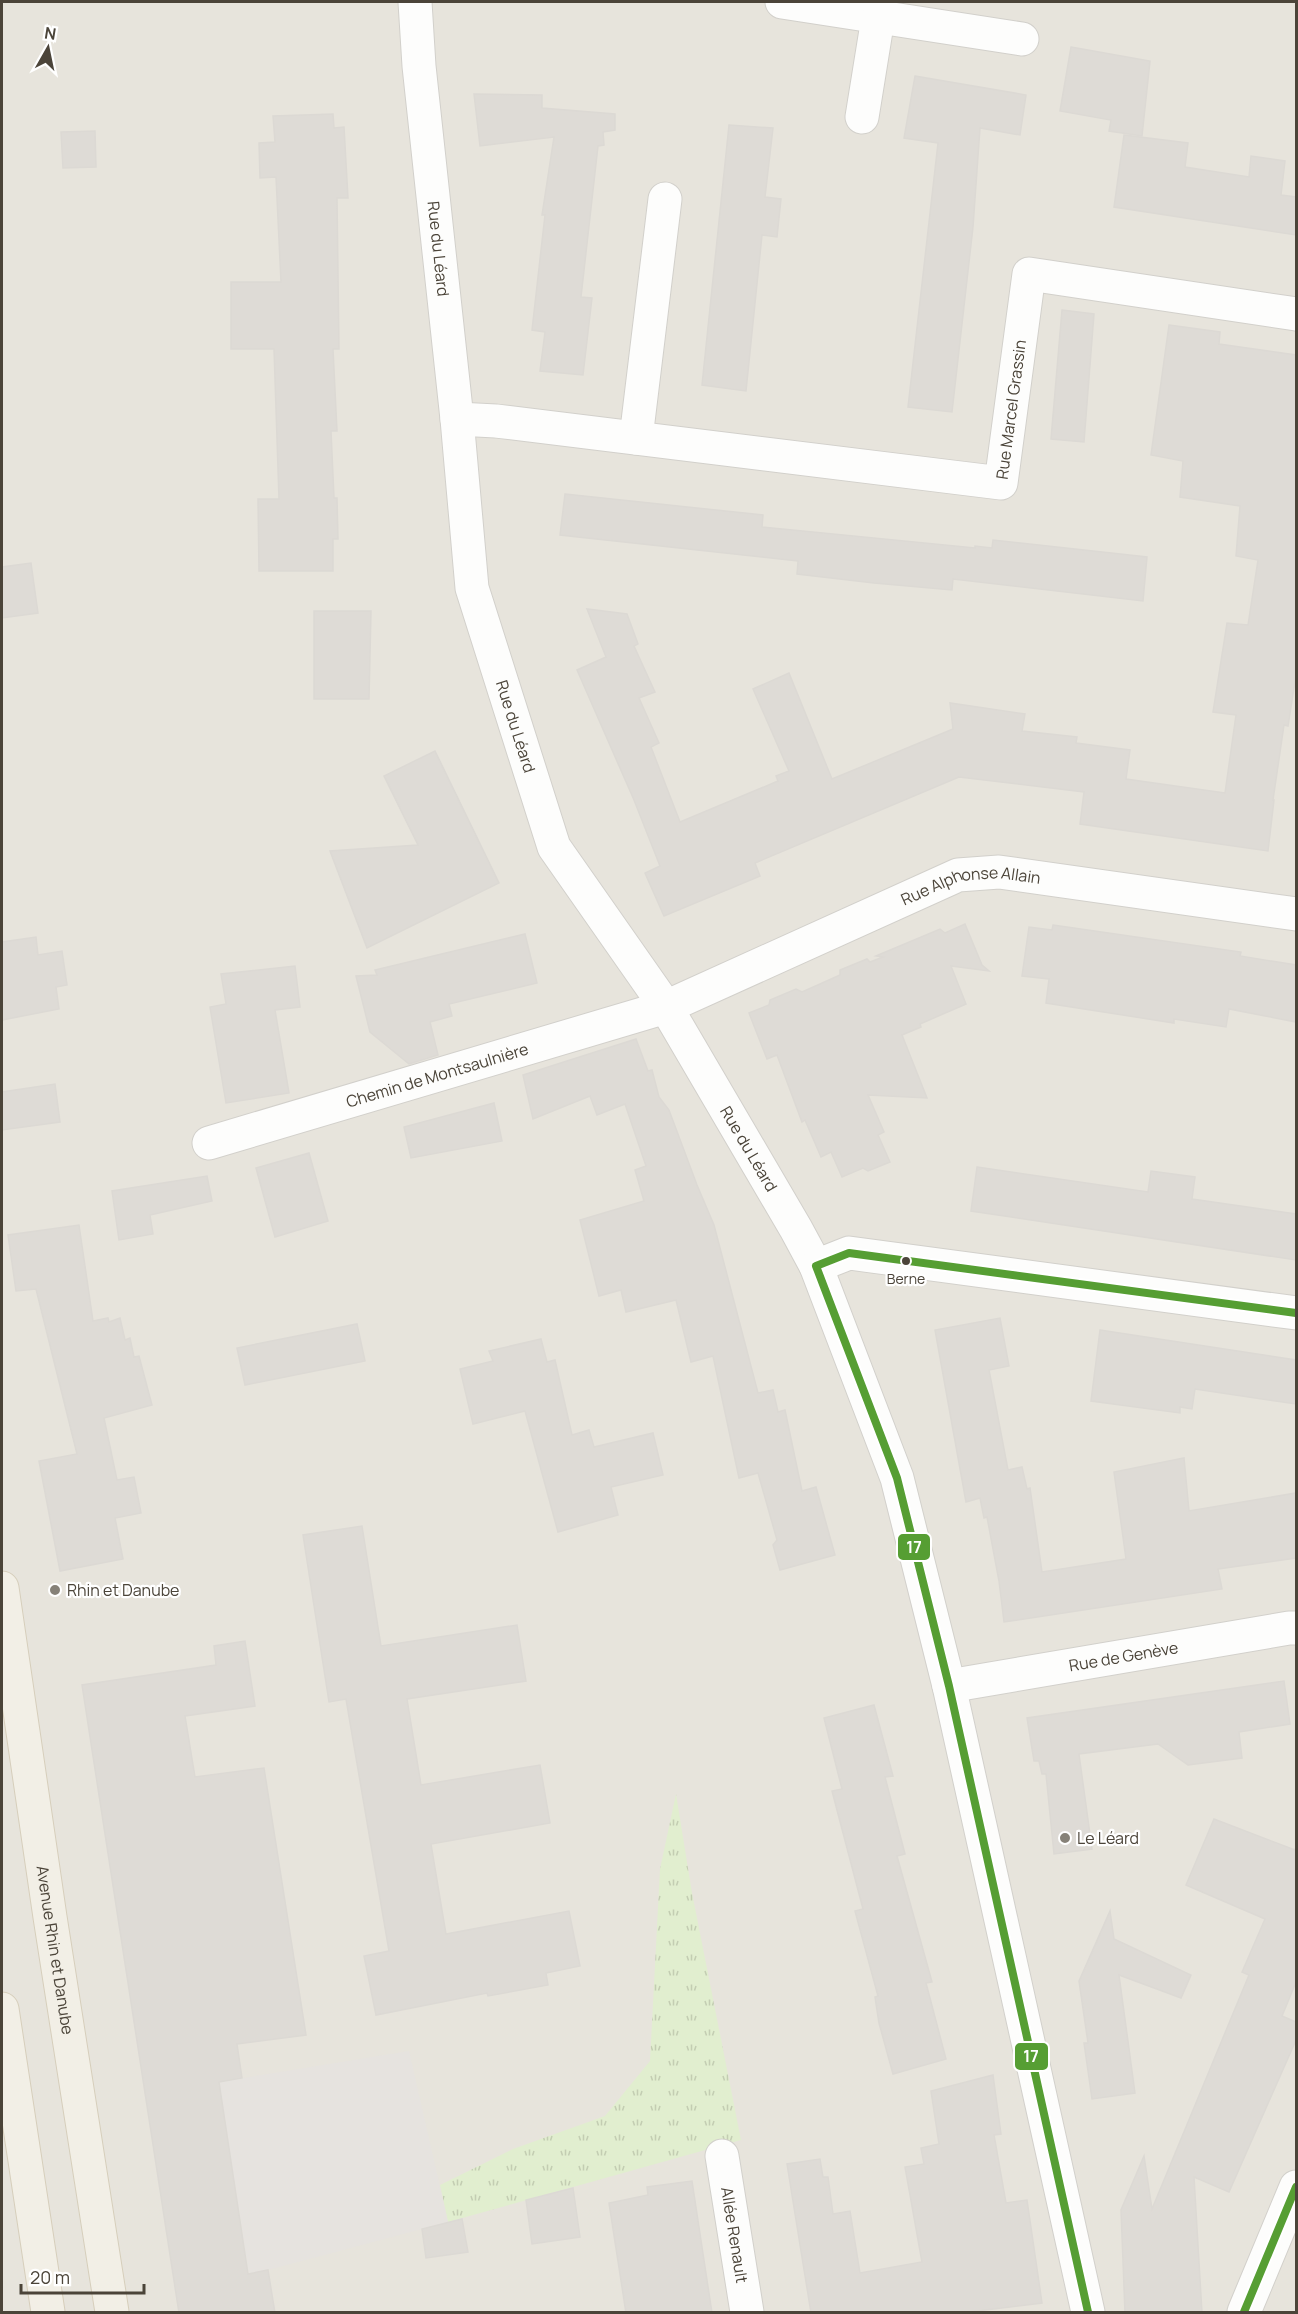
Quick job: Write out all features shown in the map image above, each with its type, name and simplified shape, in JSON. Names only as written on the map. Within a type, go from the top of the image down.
[{"type":"main road","name":"Avenue Rhin et Danube","points":[[2,1588],[50,1917],[112,2313]]},
{"type":"main road","points":[[2,2009],[48,2313]]},
{"type":"street","name":"Rue du Léard","points":[[415,2],[419,66],[457,419],[472,588],[554,847],[666,1007],[816,1266],[897,1478],[949,1686],[1088,2313]]},
{"type":"street","points":[[782,2],[1022,39]]},
{"type":"street","points":[[862,117],[878,18]]},
{"type":"street","points":[[636,438],[666,199]]},
{"type":"street","name":"Rue Marcel Grassin","points":[[457,419],[636,438],[1001,483],[1029,274],[1296,314]]},
{"type":"street","name":"Rue Alphonse Allain","points":[[666,1007],[958,874],[999,872],[1296,914]]},
{"type":"street","name":"Chemin de Montsaulnière","points":[[209,1143],[666,1007]]},
{"type":"street","points":[[816,1266],[849,1253],[1296,1313]]},
{"type":"street","name":"Rue de Genève","points":[[949,1686],[1296,1628]]},
{"type":"street","name":"Allée Renault","points":[[722,2156],[747,2313]]},
{"type":"street","points":[[1244,2313],[1296,2187]]},
{"type":"shaded area","points":[[2,2],[1296,2],[1296,2312],[2,2312]]},
{"type":"shaded area","points":[[409,2051],[448,2222],[249,2275],[219,2082]]},
{"type":"green space","points":[[676,1794],[692,1893],[741,2140],[448,2222],[440,2185],[513,2149],[605,2116],[650,2061],[660,1869]]},
{"type":"building","points":[[1071,47],[1150,61],[1142,136],[1109,131],[1111,120],[1060,111]]},
{"type":"building","points":[[915,76],[1026,95],[1020,135],[980,128],[973,227],[952,412],[908,407],[938,143],[904,138]]},
{"type":"building","points":[[474,94],[542,95],[542,108],[615,114],[615,130],[603,132],[604,145],[598,146],[581,297],[592,298],[583,375],[540,371],[545,332],[532,330],[545,215],[542,215],[554,137],[480,146]]},
{"type":"building","points":[[333,114],[334,128],[344,127],[348,198],[337,198],[339,349],[333,349],[337,431],[331,431],[338,539],[333,539],[333,571],[259,571],[258,499],[279,499],[274,349],[231,349],[231,282],[281,282],[276,177],[260,178],[259,143],[275,142],[273,116]]},
{"type":"building","points":[[729,125],[773,128],[765,197],[781,199],[777,237],[762,235],[746,391],[702,385]]},
{"type":"building","points":[[95,131],[96,167],[63,168],[61,132]]},
{"type":"building","points":[[1124,135],[1188,143],[1185,167],[1249,177],[1251,156],[1285,161],[1281,195],[1296,197],[1296,235],[1114,207]]},
{"type":"building","points":[[1062,310],[1094,314],[1084,442],[1051,439]]},
{"type":"building","points":[[1169,325],[1220,332],[1219,344],[1296,355],[1296,675],[1288,726],[1284,725],[1268,851],[1080,824],[1084,792],[959,777],[755,863],[760,876],[664,916],[645,873],[660,866],[577,670],[606,657],[587,609],[627,614],[638,644],[634,646],[655,692],[639,698],[659,743],[651,747],[680,822],[778,781],[776,776],[789,771],[753,689],[789,673],[832,779],[953,729],[950,703],[1025,714],[1022,731],[1077,737],[1076,743],[1130,750],[1126,779],[1225,793],[1236,715],[1213,712],[1227,623],[1248,625],[1258,560],[1236,556],[1240,506],[1180,497],[1183,461],[1151,455]]},
{"type":"building","points":[[565,494],[763,515],[762,527],[975,548],[975,546],[992,548],[993,540],[1147,557],[1143,601],[953,579],[952,590],[874,583],[797,574],[798,561],[560,535]]},
{"type":"building","points":[[31,563],[38,613],[2,618],[2,567]]},
{"type":"building","points":[[314,611],[371,611],[369,699],[314,699]]},
{"type":"building","points":[[435,751],[499,883],[367,948],[330,851],[418,845],[384,776]]},
{"type":"building","points":[[965,924],[982,965],[989,971],[951,966],[966,1004],[920,1024],[921,1027],[902,1035],[927,1098],[868,1095],[884,1132],[878,1135],[890,1162],[868,1171],[863,1168],[842,1177],[831,1152],[821,1157],[805,1120],[802,1122],[777,1055],[767,1059],[749,1013],[769,1005],[770,1000],[796,989],[802,992],[840,975],[840,970],[867,959],[870,962],[883,957],[876,956],[940,929],[945,933]]},
{"type":"building","points":[[1053,925],[1241,952],[1240,956],[1296,965],[1296,1022],[1229,1009],[1226,1027],[1174,1019],[1174,1023],[1046,1003],[1049,979],[1022,976],[1029,927],[1052,930]]},
{"type":"building","points":[[525,934],[537,983],[449,1004],[452,1016],[430,1022],[438,1055],[409,1064],[370,1032],[356,976],[377,975],[375,970]]},
{"type":"building","points":[[36,937],[38,955],[62,951],[67,985],[56,987],[59,1009],[2,1020],[2,942]]},
{"type":"building","points":[[295,966],[300,1007],[275,1010],[289,1093],[226,1103],[210,1007],[226,1004],[221,974]]},
{"type":"building","points":[[636,1039],[648,1071],[652,1070],[659,1097],[669,1110],[714,1225],[758,1393],[773,1390],[778,1412],[785,1410],[802,1491],[816,1487],[835,1555],[780,1570],[773,1545],[777,1540],[758,1473],[739,1478],[713,1356],[691,1362],[676,1300],[626,1312],[621,1290],[599,1296],[580,1220],[644,1201],[635,1170],[646,1166],[625,1104],[597,1115],[590,1096],[533,1119],[523,1075]]},
{"type":"building","points":[[55,1084],[60,1122],[2,1130],[2,1092]]},
{"type":"building","points":[[494,1103],[502,1141],[411,1158],[404,1127]]},
{"type":"building","points":[[309,1153],[328,1221],[275,1237],[256,1168]]},
{"type":"building","points":[[977,1167],[1148,1192],[1151,1171],[1195,1177],[1192,1199],[1296,1214],[1296,1260],[971,1211]]},
{"type":"building","points":[[207,1176],[212,1201],[150,1215],[153,1234],[119,1240],[112,1191]]},
{"type":"building","points":[[79,1225],[93,1321],[108,1318],[109,1322],[120,1318],[125,1340],[130,1338],[134,1357],[139,1356],[152,1405],[104,1418],[117,1480],[134,1477],[141,1513],[115,1518],[123,1559],[60,1571],[39,1461],[77,1454],[36,1289],[16,1291],[8,1235]]},
{"type":"building","points":[[1000,1318],[1009,1366],[989,1370],[1008,1470],[1022,1467],[1027,1489],[1030,1488],[1042,1572],[1126,1559],[1114,1472],[1184,1458],[1189,1511],[1296,1493],[1296,1558],[1218,1569],[1222,1589],[1004,1622],[987,1517],[984,1518],[980,1498],[966,1502],[935,1330]]},
{"type":"building","points":[[357,1324],[365,1361],[245,1385],[237,1348]]},
{"type":"building","points":[[1100,1330],[1296,1360],[1296,1404],[1195,1389],[1192,1409],[1180,1407],[1180,1413],[1091,1401]]},
{"type":"building","points":[[541,1339],[547,1362],[555,1360],[572,1435],[589,1430],[594,1447],[653,1433],[663,1475],[611,1487],[618,1515],[558,1532],[525,1411],[473,1424],[460,1369],[493,1361],[489,1351]]},
{"type":"building","points":[[362,1526],[381,1646],[517,1625],[526,1681],[407,1699],[421,1785],[540,1765],[550,1823],[431,1844],[446,1934],[569,1911],[580,1966],[546,1973],[548,1985],[488,1996],[487,1993],[376,2015],[364,1956],[389,1951],[346,1699],[329,1702],[303,1535]]},
{"type":"building","points":[[245,1641],[255,1706],[185,1716],[195,1777],[264,1768],[306,2035],[237,2044],[242,2078],[219,2082],[248,2274],[268,2270],[275,2313],[179,2313],[82,1685],[216,1665],[214,1646]]},
{"type":"building","points":[[1284,1681],[1290,1724],[1239,1732],[1242,1758],[1188,1765],[1158,1744],[1079,1754],[1092,1849],[1054,1854],[1046,1774],[1042,1774],[1039,1761],[1034,1761],[1027,1718]]},
{"type":"building","points":[[874,1705],[893,1776],[885,1777],[905,1854],[897,1856],[932,1982],[926,1983],[946,2059],[893,2074],[879,2023],[875,1997],[878,1996],[855,1911],[863,1909],[832,1791],[842,1789],[824,1718]]},
{"type":"building","points":[[1214,1819],[1295,1850],[1296,1847],[1296,1982],[1282,2016],[1296,2022],[1296,2040],[1229,2192],[1194,2177],[1202,2313],[1125,2313],[1121,2210],[1144,2156],[1152,2209],[1249,1975],[1242,1972],[1265,1919],[1186,1885]]},
{"type":"building","points":[[1110,1911],[1114,1939],[1191,1975],[1181,1998],[1119,1975],[1135,2093],[1092,2099],[1084,2043],[1088,2043],[1079,1981]]},
{"type":"building","points":[[993,2075],[1001,2134],[994,2135],[1006,2203],[1027,2200],[1042,2303],[961,2313],[811,2313],[787,2164],[820,2159],[823,2177],[828,2177],[833,2214],[850,2211],[860,2273],[922,2262],[905,2167],[924,2164],[921,2148],[939,2144],[931,2091]]},
{"type":"building","points":[[692,2181],[712,2313],[626,2313],[609,2203],[648,2195],[647,2187]]},
{"type":"building","points":[[573,2188],[580,2237],[532,2244],[526,2200]]},
{"type":"building","points":[[462,2219],[468,2252],[426,2258],[422,2229]]},
{"type":"transit line","name":"17","points":[[1088,2312],[949,1686],[897,1478],[816,1266],[849,1253],[1296,1313]]},
{"type":"transit line","name":"17","points":[[1244,2312],[1296,2187]]},
{"type":"place","name":"Berne","points":[[906,1261]]},
{"type":"place","name":"Rhin et Danube","points":[[55,1590]]},
{"type":"place","name":"Le Léard","points":[[1065,1838]]}]
